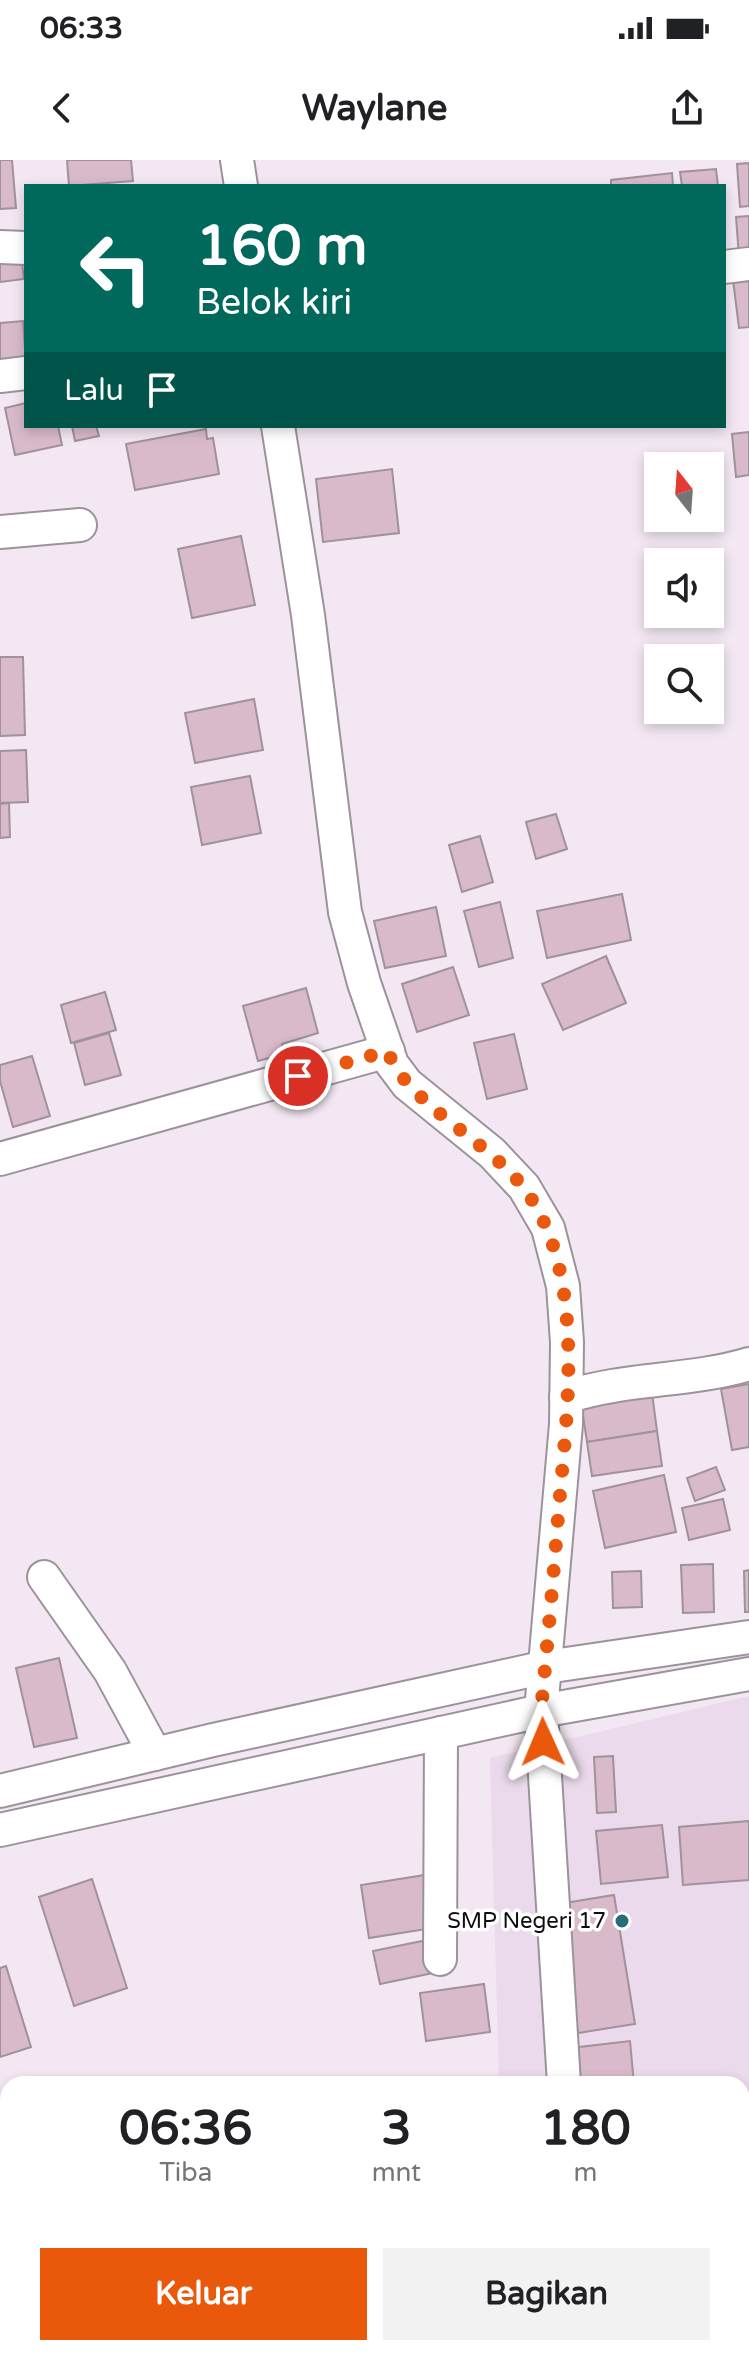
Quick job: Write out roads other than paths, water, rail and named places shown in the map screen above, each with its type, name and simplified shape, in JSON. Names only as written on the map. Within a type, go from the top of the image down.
[{"type":"street","points":[[237,160],[241,184]]},
{"type":"street","points":[[0,247],[24,248]]},
{"type":"street","points":[[726,267],[749,264]]},
{"type":"street","points":[[0,376],[24,373]]},
{"type":"street","points":[[278,428],[308,615],[345,912],[364,983],[392,1064],[407,1084],[492,1153],[524,1187],[548,1228],[563,1286],[567,1342],[566,1397],[541,1711],[564,2076]]},
{"type":"street","points":[[0,532],[80,525]]},
{"type":"street","points":[[0,1159],[388,1051]]},
{"type":"street","points":[[566,1397],[593,1388],[652,1378],[722,1373],[749,1364]]},
{"type":"street","points":[[44,1577],[110,1671],[155,1754]]},
{"type":"street","points":[[0,1791],[546,1667],[749,1637]]},
{"type":"street","points":[[0,1830],[541,1711],[749,1674]]},
{"type":"street","points":[[440,1959],[441,1733]]},
{"type":"place","name":"SMP Negeri 17","points":[[622,1921]]}]
